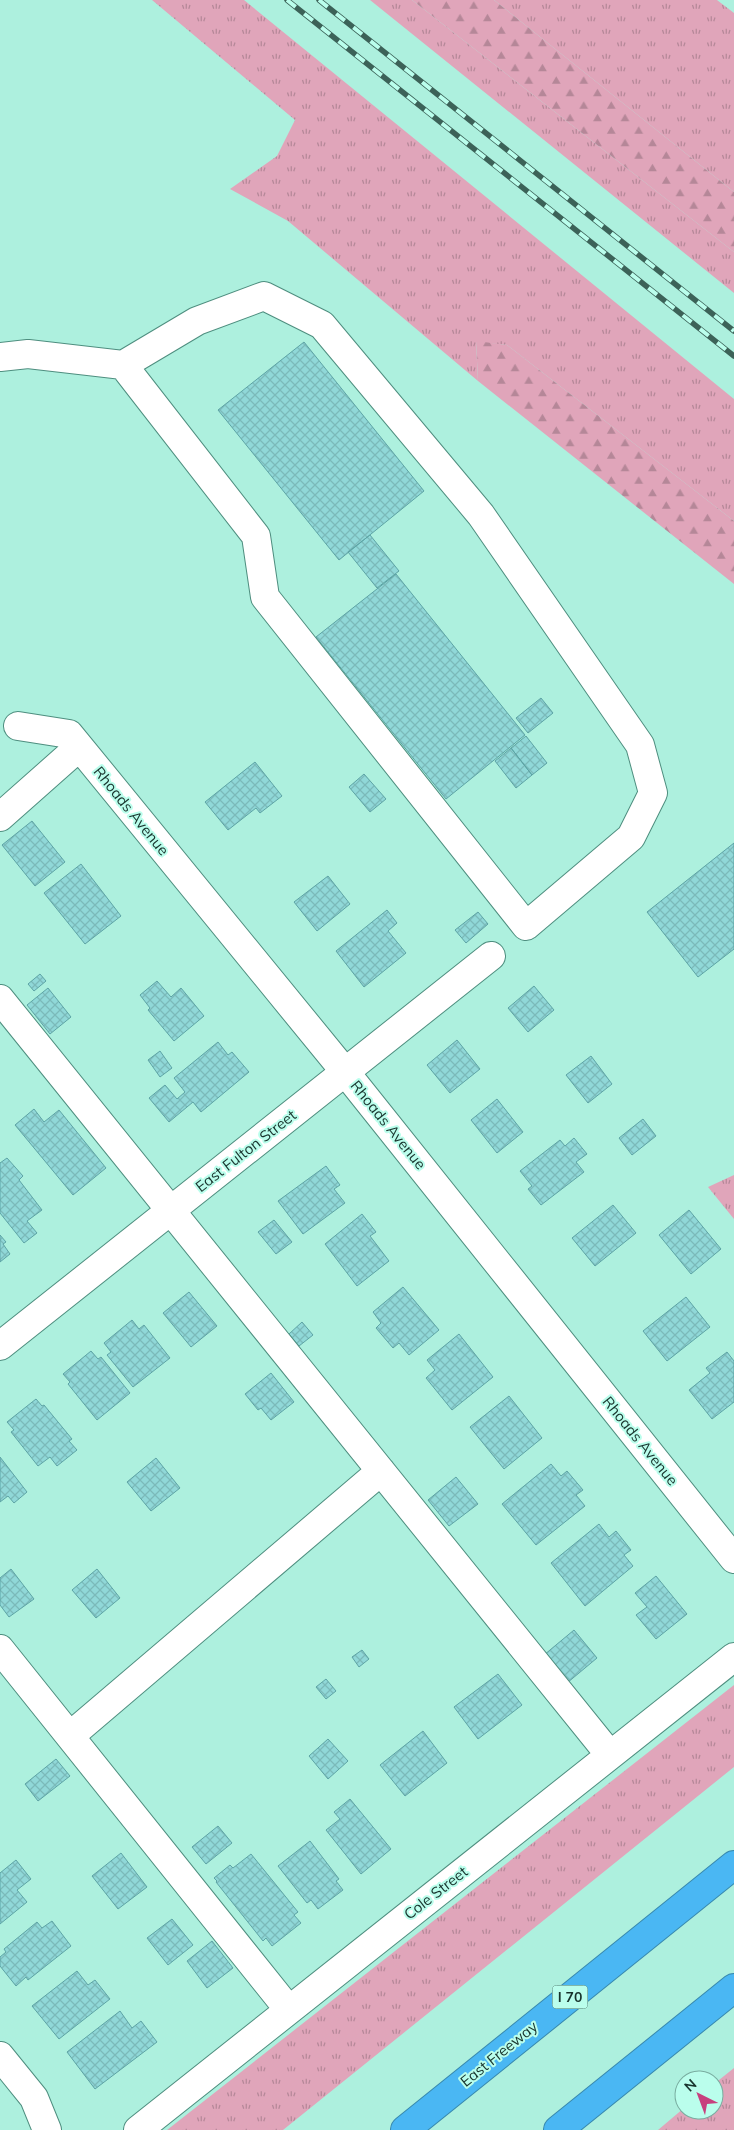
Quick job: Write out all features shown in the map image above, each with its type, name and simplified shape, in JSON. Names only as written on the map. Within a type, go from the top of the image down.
[{"type":"highway","name":"East Freeway","points":[[405,2130],[734,1865]]},
{"type":"highway","points":[[558,2130],[734,1988]]},
{"type":"street","points":[[0,358],[28,354],[123,365],[197,321],[264,296],[322,325],[481,515],[640,745],[653,793],[631,837],[526,926],[265,597],[256,536],[123,365]]},
{"type":"street","name":"Rhoads Avenue","points":[[18,726],[69,734],[346,1073],[734,1559]]},
{"type":"street","points":[[0,817],[80,747]]},
{"type":"street","name":"East Fulton Street","points":[[0,1346],[491,956]]},
{"type":"street","points":[[0,999],[610,1755]]},
{"type":"street","points":[[70,1736],[381,1471]]},
{"type":"street","points":[[0,1649],[289,2010]]},
{"type":"street","name":"Cole Street","points":[[138,2130],[734,1657]]},
{"type":"street","points":[[0,2056],[34,2098],[46,2130]]},
{"type":"green space","points":[[152,0],[244,0],[734,399],[734,521],[507,345],[476,342],[478,381],[288,221],[230,189],[277,156],[295,120]]},
{"type":"green space","points":[[370,0],[412,0],[734,252],[734,293]]},
{"type":"green space","points":[[412,0],[494,0],[734,192],[734,252]]},
{"type":"green space","points":[[494,0],[717,0],[734,13],[734,192]]},
{"type":"green space","points":[[476,341],[507,345],[734,521],[734,584],[478,381]]},
{"type":"green space","points":[[734,1175],[734,1219],[708,1187]]},
{"type":"green space","points":[[734,1685],[734,1767],[283,2130],[167,2130]]},
{"type":"green space","points":[[734,2068],[734,2130],[658,2130],[674,2116],[674,2120],[724,2120],[724,2076]]},
{"type":"building","points":[[304,342],[424,491],[339,560],[218,410]]},
{"type":"building","points":[[370,535],[399,571],[377,588],[348,552]]},
{"type":"building","points":[[396,574],[525,735],[446,799],[316,637]]},
{"type":"building","points":[[541,698],[553,713],[528,733],[516,718]]},
{"type":"building","points":[[526,736],[547,763],[532,775],[511,748]]},
{"type":"building","points":[[511,748],[532,775],[516,788],[495,761]]},
{"type":"building","points":[[255,762],[282,796],[260,813],[256,808],[228,830],[205,802]]},
{"type":"building","points":[[364,774],[386,799],[370,812],[349,787]]},
{"type":"building","points":[[32,821],[65,862],[35,886],[2,845]]},
{"type":"building","points":[[734,843],[734,949],[698,977],[647,912]]},
{"type":"building","points":[[81,864],[121,916],[85,944],[44,893]]},
{"type":"building","points":[[328,876],[350,904],[317,931],[294,902]]},
{"type":"building","points":[[387,910],[397,923],[388,931],[406,953],[364,987],[336,951]]},
{"type":"building","points":[[478,912],[488,924],[466,943],[455,930]]},
{"type":"building","points":[[40,974],[46,981],[34,991],[28,984]]},
{"type":"building","points":[[157,981],[171,997],[181,988],[204,1016],[174,1041],[148,1010],[150,1008],[140,995]]},
{"type":"building","points":[[534,986],[554,1010],[528,1032],[508,1008]]},
{"type":"building","points":[[48,988],[71,1017],[50,1034],[27,1005]]},
{"type":"building","points":[[457,1040],[480,1069],[450,1093],[427,1065]]},
{"type":"building","points":[[218,1042],[228,1055],[232,1052],[249,1072],[201,1112],[193,1102],[169,1122],[149,1098],[165,1085],[177,1099],[185,1092],[174,1078]]},
{"type":"building","points":[[160,1051],[172,1068],[160,1077],[148,1060]]},
{"type":"building","points":[[591,1056],[612,1084],[588,1103],[566,1075]]},
{"type":"building","points":[[497,1099],[523,1132],[497,1153],[471,1120]]},
{"type":"building","points":[[34,1109],[44,1122],[59,1110],[106,1168],[73,1195],[15,1125]]},
{"type":"building","points":[[643,1119],[656,1136],[632,1155],[619,1138]]},
{"type":"building","points":[[574,1138],[587,1154],[576,1162],[584,1172],[541,1205],[528,1189],[532,1186],[520,1171],[560,1140],[565,1146]]},
{"type":"building","points":[[7,1158],[23,1176],[19,1180],[42,1210],[27,1221],[37,1233],[24,1243],[0,1213],[0,1163]]},
{"type":"building","points":[[326,1166],[340,1185],[334,1189],[345,1203],[303,1234],[278,1201]]},
{"type":"building","points":[[613,1205],[636,1233],[595,1266],[572,1238]]},
{"type":"building","points":[[689,1210],[721,1249],[691,1274],[659,1235]]},
{"type":"building","points":[[362,1214],[376,1232],[370,1236],[389,1261],[357,1286],[325,1244]]},
{"type":"building","points":[[274,1220],[292,1242],[276,1254],[258,1232]]},
{"type":"building","points":[[0,1235],[6,1242],[3,1244],[10,1254],[0,1262]]},
{"type":"building","points":[[403,1287],[439,1330],[409,1355],[399,1343],[393,1348],[376,1328],[381,1323],[373,1312]]},
{"type":"building","points":[[189,1292],[217,1326],[191,1347],[163,1313]]},
{"type":"building","points":[[686,1297],[710,1327],[667,1361],[643,1331]]},
{"type":"building","points":[[132,1320],[139,1329],[144,1325],[170,1358],[133,1387],[107,1355],[111,1352],[104,1343]]},
{"type":"building","points":[[302,1322],[313,1335],[299,1346],[289,1334]]},
{"type":"building","points":[[459,1334],[493,1377],[452,1410],[426,1378],[435,1370],[427,1360]]},
{"type":"building","points":[[91,1351],[98,1359],[101,1357],[130,1393],[97,1420],[68,1384],[70,1382],[63,1374]]},
{"type":"building","points":[[727,1352],[734,1361],[734,1402],[712,1419],[689,1390],[710,1373],[706,1368]]},
{"type":"building","points":[[271,1373],[294,1402],[271,1420],[261,1408],[258,1410],[245,1394]]},
{"type":"building","points":[[509,1396],[542,1438],[504,1469],[470,1427]]},
{"type":"building","points":[[36,1399],[42,1406],[44,1405],[72,1439],[69,1441],[77,1450],[57,1466],[50,1457],[38,1466],[11,1432],[14,1430],[7,1422]]},
{"type":"building","points":[[0,1457],[27,1492],[14,1503],[8,1496],[0,1502]]},
{"type":"building","points":[[156,1458],[180,1488],[151,1511],[127,1482]]},
{"type":"building","points":[[551,1464],[561,1476],[567,1471],[583,1490],[576,1495],[585,1506],[536,1545],[502,1504]]},
{"type":"building","points":[[456,1477],[478,1504],[449,1526],[428,1500]]},
{"type":"building","points":[[599,1524],[609,1537],[616,1531],[631,1550],[624,1555],[633,1566],[585,1606],[551,1563]]},
{"type":"building","points":[[11,1569],[34,1599],[9,1617],[0,1605],[0,1578]]},
{"type":"building","points":[[97,1569],[120,1598],[96,1618],[72,1590]]},
{"type":"building","points":[[656,1576],[687,1614],[656,1639],[636,1615],[647,1607],[635,1593]]},
{"type":"building","points":[[574,1630],[597,1658],[567,1683],[544,1655]]},
{"type":"building","points":[[362,1650],[369,1659],[359,1667],[352,1657]]},
{"type":"building","points":[[498,1674],[522,1705],[478,1739],[454,1707]]},
{"type":"building","points":[[326,1679],[336,1691],[326,1699],[316,1687]]},
{"type":"building","points":[[423,1731],[447,1763],[405,1796],[380,1765]]},
{"type":"building","points":[[328,1739],[348,1761],[328,1779],[309,1756]]},
{"type":"building","points":[[56,1759],[70,1776],[38,1801],[25,1784]]},
{"type":"building","points":[[350,1799],[391,1849],[361,1874],[326,1830],[340,1819],[334,1812]]},
{"type":"building","points":[[218,1826],[232,1843],[206,1864],[192,1847]]},
{"type":"building","points":[[310,1841],[339,1879],[336,1881],[343,1890],[318,1909],[311,1900],[307,1903],[278,1866]]},
{"type":"building","points":[[121,1853],[147,1887],[118,1909],[92,1876]]},
{"type":"building","points":[[251,1854],[298,1912],[294,1915],[301,1923],[272,1946],[266,1938],[263,1941],[214,1878],[230,1865],[233,1868]]},
{"type":"building","points":[[16,1860],[31,1879],[17,1890],[27,1902],[0,1924],[0,1873]]},
{"type":"building","points":[[172,1919],[193,1945],[168,1965],[147,1938]]},
{"type":"building","points":[[52,1921],[71,1946],[28,1980],[26,1977],[16,1986],[0,1966],[0,1957],[6,1952],[4,1949],[37,1922],[42,1928]]},
{"type":"building","points":[[212,1941],[233,1968],[207,1988],[187,1961]]},
{"type":"building","points":[[77,1971],[88,1985],[95,1980],[110,1999],[59,2039],[32,2006]]},
{"type":"building","points":[[120,2011],[132,2028],[141,2021],[157,2042],[95,2089],[67,2052]]},
{"type":"railway","points":[[287,0],[734,356]]},
{"type":"railway","points":[[319,0],[734,331]]}]
